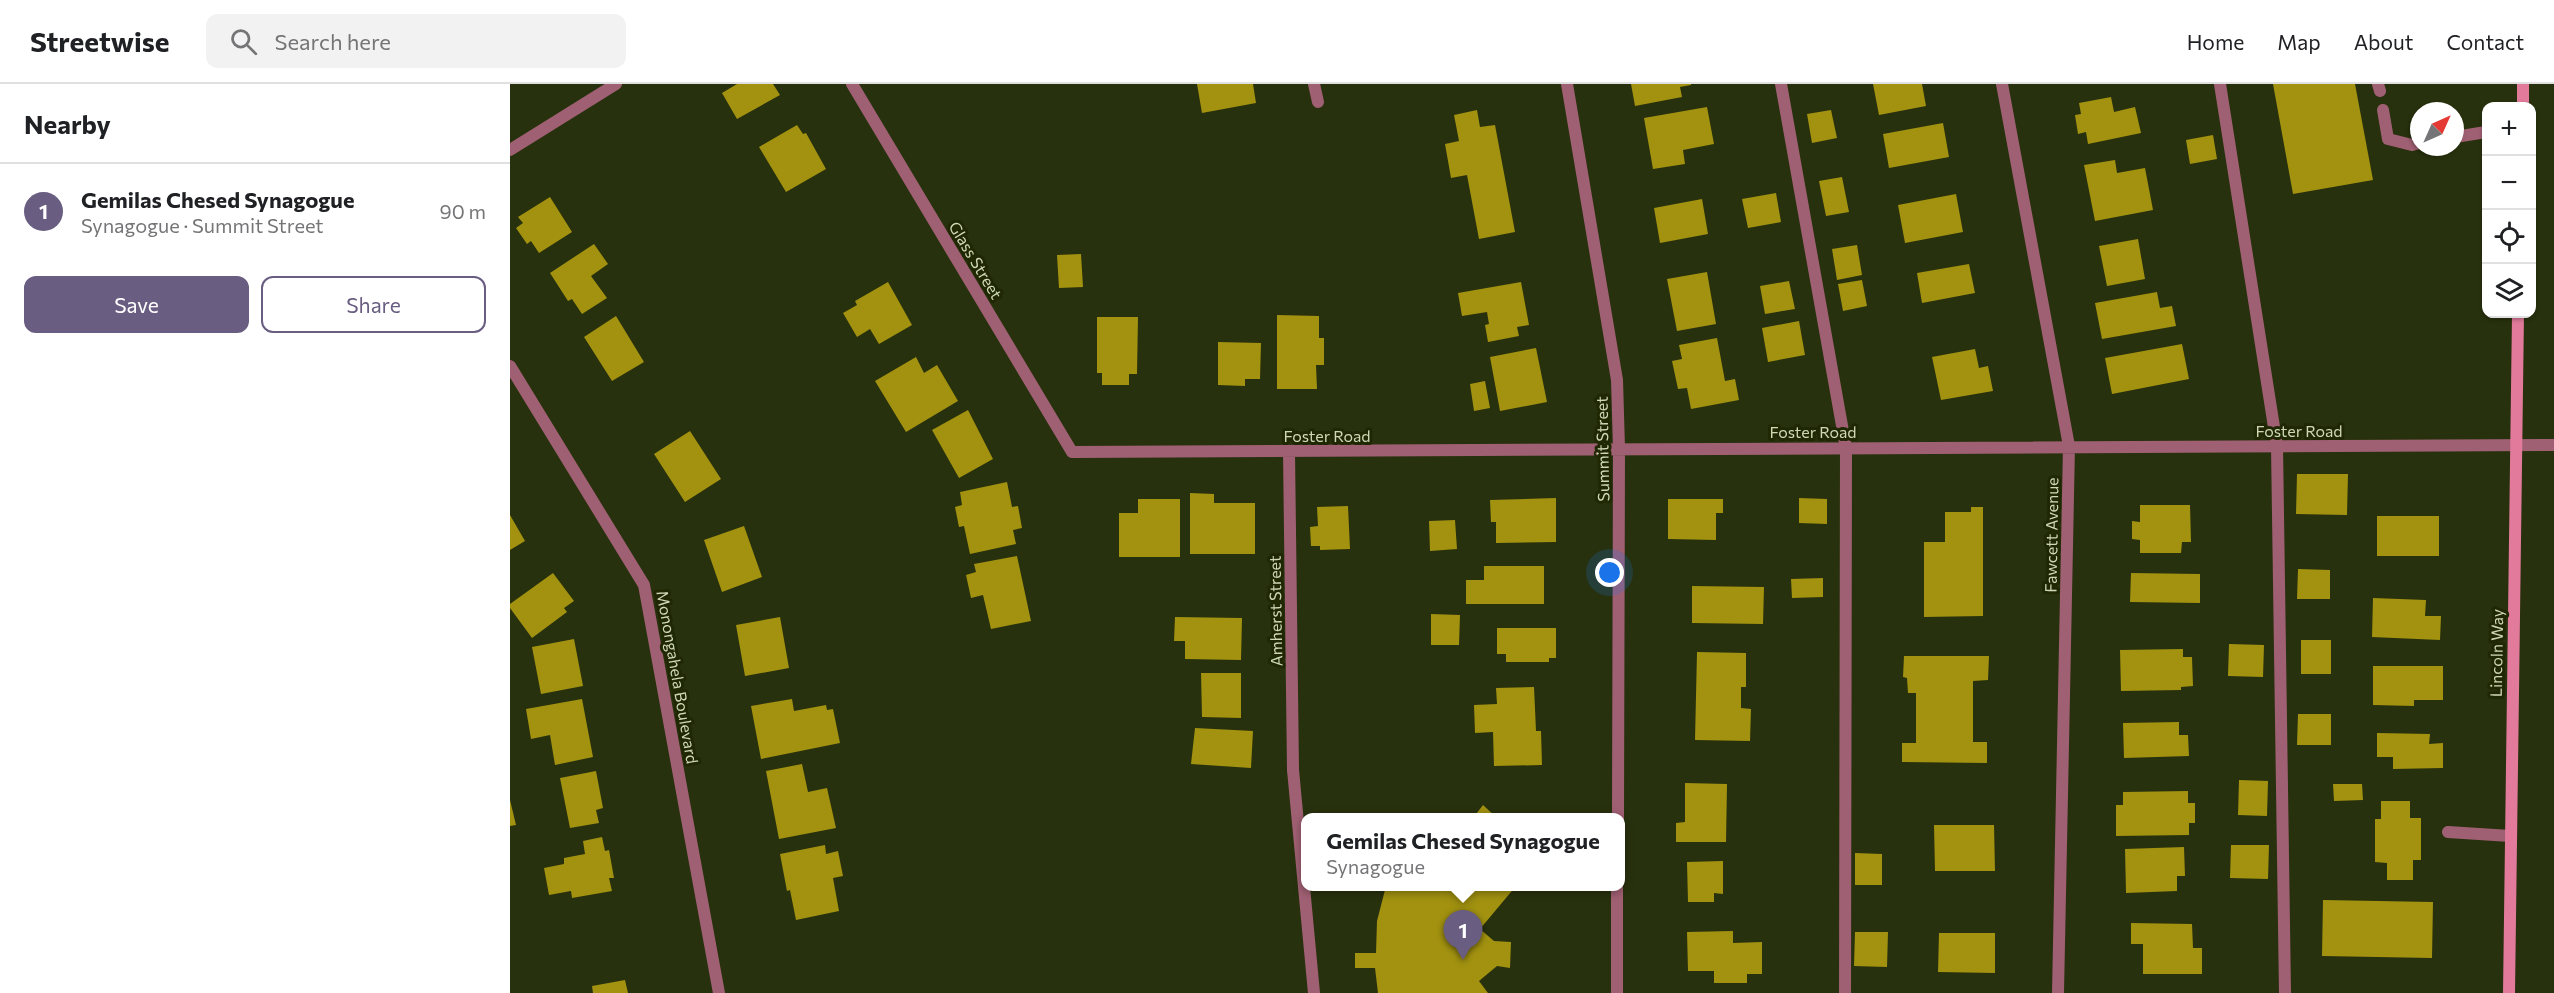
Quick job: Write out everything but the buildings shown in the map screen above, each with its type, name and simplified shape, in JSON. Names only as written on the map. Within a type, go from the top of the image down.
[{"type":"main road","points":[[2523,84],[2523,102]]},
{"type":"main road","name":"Lincoln Way","points":[[2509,993],[2518,318]]},
{"type":"street","points":[[510,150],[616,84]]},
{"type":"street","name":"Glass Street","points":[[852,84],[1072,452]]},
{"type":"street","points":[[1314,84],[1318,102]]},
{"type":"street","name":"Summit Street","points":[[1567,84],[1617,380],[1619,448],[1618,813]]},
{"type":"street","points":[[1781,84],[1846,448],[1845,993]]},
{"type":"street","name":"Fawcett Avenue","points":[[2002,84],[2069,446],[2058,993]]},
{"type":"street","points":[[2220,84],[2277,446],[2285,993]]},
{"type":"street","points":[[2383,110],[2388,139],[2410,144]]},
{"type":"street","points":[[2464,136],[2482,133]]},
{"type":"street","name":"Monongahela Boulevard","points":[[510,366],[644,585],[719,993]]},
{"type":"street","name":"Foster Road","points":[[1072,452],[2554,445]]},
{"type":"street","name":"Amherst Street","points":[[1289,452],[1293,770],[1301,855]]},
{"type":"street","points":[[2448,831],[2510,836]]},
{"type":"street","name":"Amherst Street","points":[[1304,891],[1314,993]]},
{"type":"street","points":[[1617,891],[1617,993]]},
{"type":"place","name":"Gemilas Chesed Synagogue","points":[[1463,960]]}]
